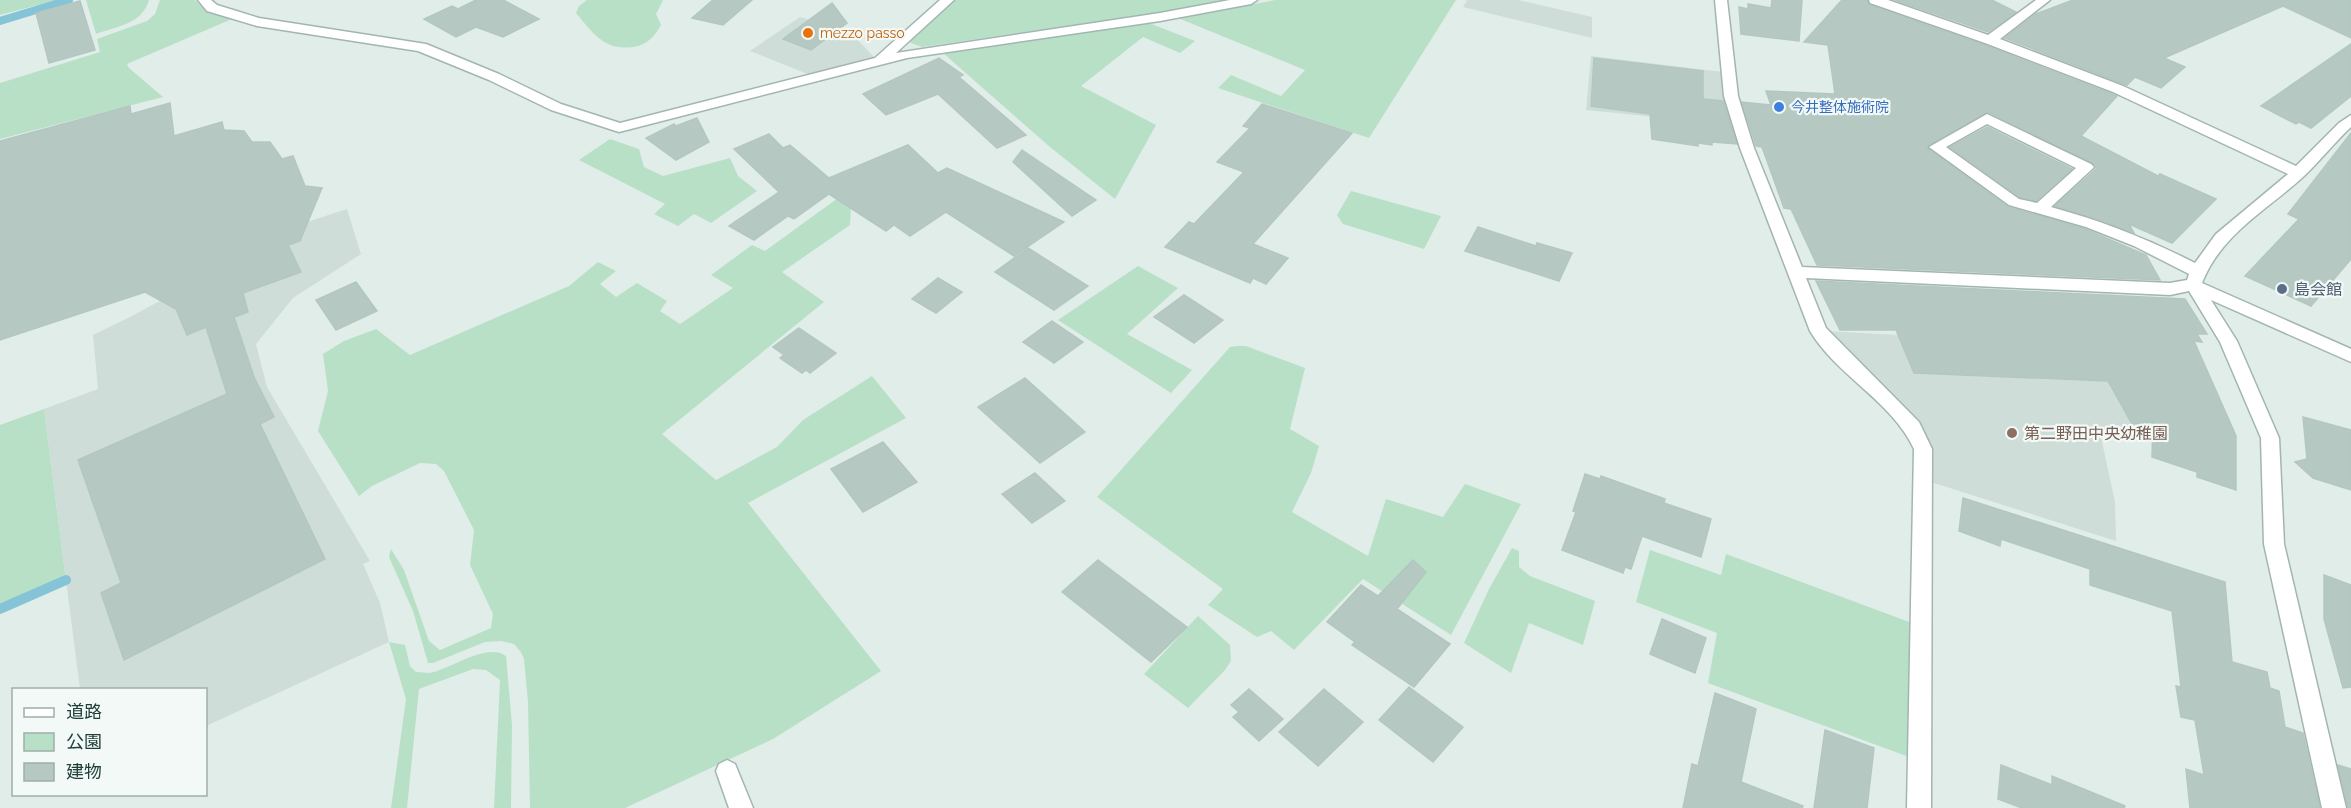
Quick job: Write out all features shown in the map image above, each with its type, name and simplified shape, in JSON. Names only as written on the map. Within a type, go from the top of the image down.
[{"type":"street","points":[[204,0],[212,8],[257,22],[421,47],[485,73],[556,106],[619,128],[907,54],[1160,17],[1251,0]]},
{"type":"street","points":[[930,0],[946,2]]},
{"type":"street","points":[[1720,0],[1731,96],[1747,148],[1819,330],[1834,349],[1913,427],[1923,449],[1919,808]]},
{"type":"street","points":[[1875,0],[1990,40],[2141,99],[2298,173]]},
{"type":"street","points":[[1990,40],[2044,0]]},
{"type":"street","points":[[878,61],[946,2]]},
{"type":"street","points":[[2042,208],[2086,167],[1987,118],[1936,147],[2014,202],[2092,223],[2140,242],[2195,278],[2351,356]]},
{"type":"street","points":[[1796,272],[2170,289],[2195,278],[2223,236],[2298,173],[2325,142],[2351,118]]},
{"type":"street","points":[[2195,278],[2249,385],[2270,438],[2274,544],[2334,808]]},
{"type":"street","points":[[727,771],[741,808]]},
{"type":"shaded area","points":[[1467,0],[1519,0],[1592,17],[1592,38],[1463,7]]},
{"type":"shaded area","points":[[800,17],[849,31],[874,57],[810,75],[750,51]]},
{"type":"shaded area","points":[[1591,56],[1723,72],[1735,125],[1586,110]]},
{"type":"shaded area","points":[[347,209],[361,254],[293,298],[256,344],[267,387],[370,561],[363,564],[380,603],[389,642],[207,726],[207,688],[80,688],[44,409],[98,389],[93,335],[301,224]]},
{"type":"shaded area","name":"第二野田中央幼稚園","points":[[1827,331],[2152,349],[2182,422],[2099,428],[2115,502],[2116,541],[1931,482],[1929,446],[1921,429]]},
{"type":"green space","points":[[0,0],[57,0],[0,15]]},
{"type":"green space","points":[[86,0],[149,0],[146,8],[135,19],[96,34]]},
{"type":"green space","points":[[160,0],[195,0],[205,10],[232,19],[127,64],[163,97],[0,139],[0,83],[100,52],[97,39],[147,21],[155,14]]},
{"type":"green space","points":[[587,0],[663,0],[656,14],[661,25],[653,37],[642,44],[623,48],[614,46],[600,39],[576,13],[579,6]]},
{"type":"green space","points":[[955,0],[1227,0],[1144,15],[922,47],[911,43],[910,40]]},
{"type":"green space","points":[[1276,0],[1456,0],[1369,138],[1218,88],[1231,75],[1281,96],[1305,70],[1178,18]]},
{"type":"green space","points":[[1149,23],[1195,41],[1180,53],[1143,37],[1081,86],[1156,125],[1115,199],[1050,147],[943,53]]},
{"type":"green space","points":[[610,139],[639,149],[644,167],[663,176],[730,158],[738,176],[757,191],[711,223],[694,214],[678,226],[654,214],[665,204],[579,160]]},
{"type":"green space","points":[[1351,191],[1441,216],[1424,249],[1343,224],[1337,215]]},
{"type":"green space","points":[[838,198],[851,207],[850,225],[782,272],[824,302],[662,434],[716,480],[777,447],[803,420],[872,376],[906,418],[748,503],[881,671],[773,739],[625,808],[530,808],[528,702],[524,659],[521,652],[514,644],[501,641],[485,642],[428,663],[413,611],[389,557],[391,549],[404,570],[429,641],[440,650],[491,628],[493,614],[470,565],[474,530],[444,471],[436,464],[420,463],[372,486],[359,496],[318,431],[328,391],[323,354],[344,341],[376,329],[410,355],[569,286],[598,262],[616,271],[600,284],[616,297],[637,283],[667,301],[660,311],[680,324],[733,288],[711,275],[752,245],[765,251]]},
{"type":"green space","points":[[1138,266],[1178,288],[1127,334],[1192,370],[1171,393],[1058,320]]},
{"type":"green space","points":[[1246,346],[1305,368],[1290,429],[1319,446],[1311,473],[1292,512],[1368,556],[1386,499],[1443,517],[1465,484],[1521,504],[1451,635],[1363,579],[1294,650],[1271,631],[1257,637],[1208,605],[1223,589],[1097,497],[1230,347]]},
{"type":"green space","points":[[44,409],[66,581],[0,611],[0,425]]},
{"type":"green space","points":[[1512,548],[1519,551],[1519,567],[1530,576],[1595,601],[1583,645],[1529,623],[1511,673],[1464,643],[1489,589]]},
{"type":"green space","points":[[1650,550],[1721,575],[1726,554],[1912,623],[1909,757],[1708,683],[1717,633],[1636,602]]},
{"type":"green space","points":[[1198,616],[1230,645],[1231,661],[1188,708],[1144,674]]},
{"type":"green space","points":[[389,642],[405,645],[410,666],[416,672],[438,671],[489,652],[506,656],[512,725],[511,808],[494,808],[500,680],[486,670],[473,669],[419,689],[407,808],[391,808],[406,699]]},
{"type":"building","points":[[476,0],[503,0],[539,19],[503,37],[476,27],[456,37],[424,19],[452,6],[458,9]]},
{"type":"building","points":[[713,0],[752,0],[723,25],[692,18]]},
{"type":"building","points":[[1772,0],[1802,0],[1799,41],[1741,34],[1739,7],[1748,9],[1748,4],[1771,8]]},
{"type":"building","points":[[1842,0],[1867,0],[1869,5],[1984,45],[2117,96],[2081,136],[2158,176],[2160,174],[2216,199],[2172,243],[2129,224],[2134,233],[2055,206],[2096,169],[2096,165],[1988,112],[1927,148],[2008,207],[2085,229],[2146,255],[2160,280],[1817,265],[1791,209],[1784,208],[1762,147],[1756,146],[1742,102],[1771,105],[1766,91],[1835,94],[1828,45],[1804,42]]},
{"type":"building","points":[[1895,0],[1992,0],[2016,12],[1988,32]]},
{"type":"building","points":[[2073,0],[2351,0],[2351,38],[2283,6],[2164,58],[2185,67],[2161,88],[2135,77],[2127,85],[2005,38],[2036,14]]},
{"type":"building","points":[[80,1],[95,50],[49,63],[36,13]]},
{"type":"building","points":[[832,3],[847,23],[811,50],[783,39]]},
{"type":"building","points":[[2351,44],[2351,96],[2311,128],[2299,122],[2296,124],[2261,106]]},
{"type":"building","points":[[939,58],[963,75],[959,77],[1026,135],[997,148],[938,94],[886,115],[863,94]]},
{"type":"building","points":[[1594,58],[1703,71],[1703,99],[1723,101],[1737,144],[1712,142],[1712,145],[1698,143],[1698,146],[1652,139],[1650,114],[1591,106]]},
{"type":"building","points":[[170,103],[174,136],[222,122],[224,130],[244,131],[252,142],[270,142],[282,159],[293,156],[305,186],[322,188],[300,241],[288,245],[301,272],[243,293],[248,312],[234,317],[254,377],[274,417],[260,424],[325,559],[124,660],[101,593],[121,583],[78,460],[227,394],[206,327],[187,335],[176,309],[145,292],[0,340],[0,141],[130,106],[131,114]]},
{"type":"building","points":[[1262,104],[1352,133],[1253,244],[1288,258],[1266,284],[1253,278],[1250,283],[1165,247],[1189,222],[1194,224],[1244,172],[1217,162],[1250,128],[1243,126]]},
{"type":"building","points":[[697,118],[709,142],[676,160],[646,138],[674,124],[676,126]]},
{"type":"building","points":[[1987,127],[2072,169],[2036,201],[2020,197],[1950,147]]},
{"type":"building","points":[[2351,133],[2351,259],[2311,306],[2245,276],[2299,219],[2288,214]]},
{"type":"building","points":[[769,134],[783,148],[790,145],[829,178],[908,145],[938,173],[947,168],[1064,222],[1014,256],[946,212],[910,236],[894,225],[886,231],[829,194],[794,219],[788,216],[754,240],[729,226],[779,192],[734,149]]},
{"type":"building","points":[[1022,150],[1096,200],[1072,216],[1013,162]]},
{"type":"building","points":[[1478,227],[1536,246],[1537,243],[1572,253],[1559,281],[1465,251]]},
{"type":"building","points":[[1028,248],[1088,286],[1054,310],[995,272]]},
{"type":"building","points":[[938,278],[962,292],[936,313],[912,299]]},
{"type":"building","points":[[1816,281],[2185,299],[2207,334],[2197,334],[2202,342],[2194,341],[2236,436],[2236,490],[2197,477],[2197,472],[2152,457],[2153,422],[2132,424],[2108,381],[1914,373],[1896,330],[1840,330]]},
{"type":"building","points":[[356,282],[377,311],[336,330],[316,300]]},
{"type":"building","points":[[1184,295],[1223,320],[1194,343],[1154,317]]},
{"type":"building","points":[[1052,321],[1083,342],[1054,363],[1023,342]]},
{"type":"building","points":[[799,328],[836,353],[810,373],[806,370],[802,373],[780,358],[784,355],[773,347]]},
{"type":"building","points":[[1025,378],[1085,432],[1040,463],[978,407]]},
{"type":"building","points":[[2303,417],[2351,430],[2351,490],[2313,478],[2295,462],[2307,459]]},
{"type":"building","points":[[883,442],[917,482],[863,512],[831,469]]},
{"type":"building","points":[[1035,473],[1065,501],[1032,523],[1002,494]]},
{"type":"building","points":[[1585,474],[1600,479],[1601,476],[1665,499],[1664,503],[1711,519],[1701,557],[1642,536],[1631,569],[1625,567],[1623,573],[1562,550],[1576,512],[1573,511]]},
{"type":"building","points":[[1963,498],[2225,582],[2232,662],[2267,672],[2270,688],[2279,691],[2285,727],[2303,733],[2320,808],[2190,808],[2186,769],[2204,775],[2195,720],[2181,717],[2176,686],[2181,687],[2172,611],[2090,585],[2090,569],[2001,539],[2000,546],[1959,531]]},
{"type":"building","points":[[1098,560],[1187,627],[1151,662],[1062,592]]},
{"type":"building","points":[[1413,560],[1426,572],[1397,609],[1450,644],[1414,687],[1352,645],[1355,642],[1327,622],[1361,585],[1378,596]]},
{"type":"building","points":[[2324,575],[2351,585],[2351,687],[2343,688],[2324,619]]},
{"type":"building","points":[[1662,619],[1706,638],[1695,673],[1650,654]]},
{"type":"building","points":[[1409,687],[1463,727],[1433,762],[1379,720]]},
{"type":"building","points":[[1249,689],[1283,719],[1259,741],[1233,717],[1239,712],[1231,705]]},
{"type":"building","points":[[1324,689],[1363,722],[1318,766],[1279,732]]},
{"type":"building","points":[[1715,693],[1756,709],[1741,782],[1803,806],[1802,808],[1683,808],[1692,764],[1698,766]]},
{"type":"building","points":[[1825,730],[1874,748],[1867,808],[1814,808]]},
{"type":"building","points":[[2001,765],[2052,785],[2052,776],[2125,806],[2124,808],[2022,808],[1998,799]]},
{"type":"building","points":[[2338,765],[2351,769],[2351,808],[2348,808]]},
{"type":"waterway","points":[[0,21],[69,0]]},
{"type":"waterway","points":[[0,609],[66,580]]},
{"type":"place","name":"mezzo passo","points":[[808,33]]},
{"type":"place","name":"今井整体施術院","points":[[1779,107]]},
{"type":"place","name":"島会館","points":[[2282,289]]},
{"type":"place","name":"第二野田中央幼稚園","points":[[2012,433]]}]
